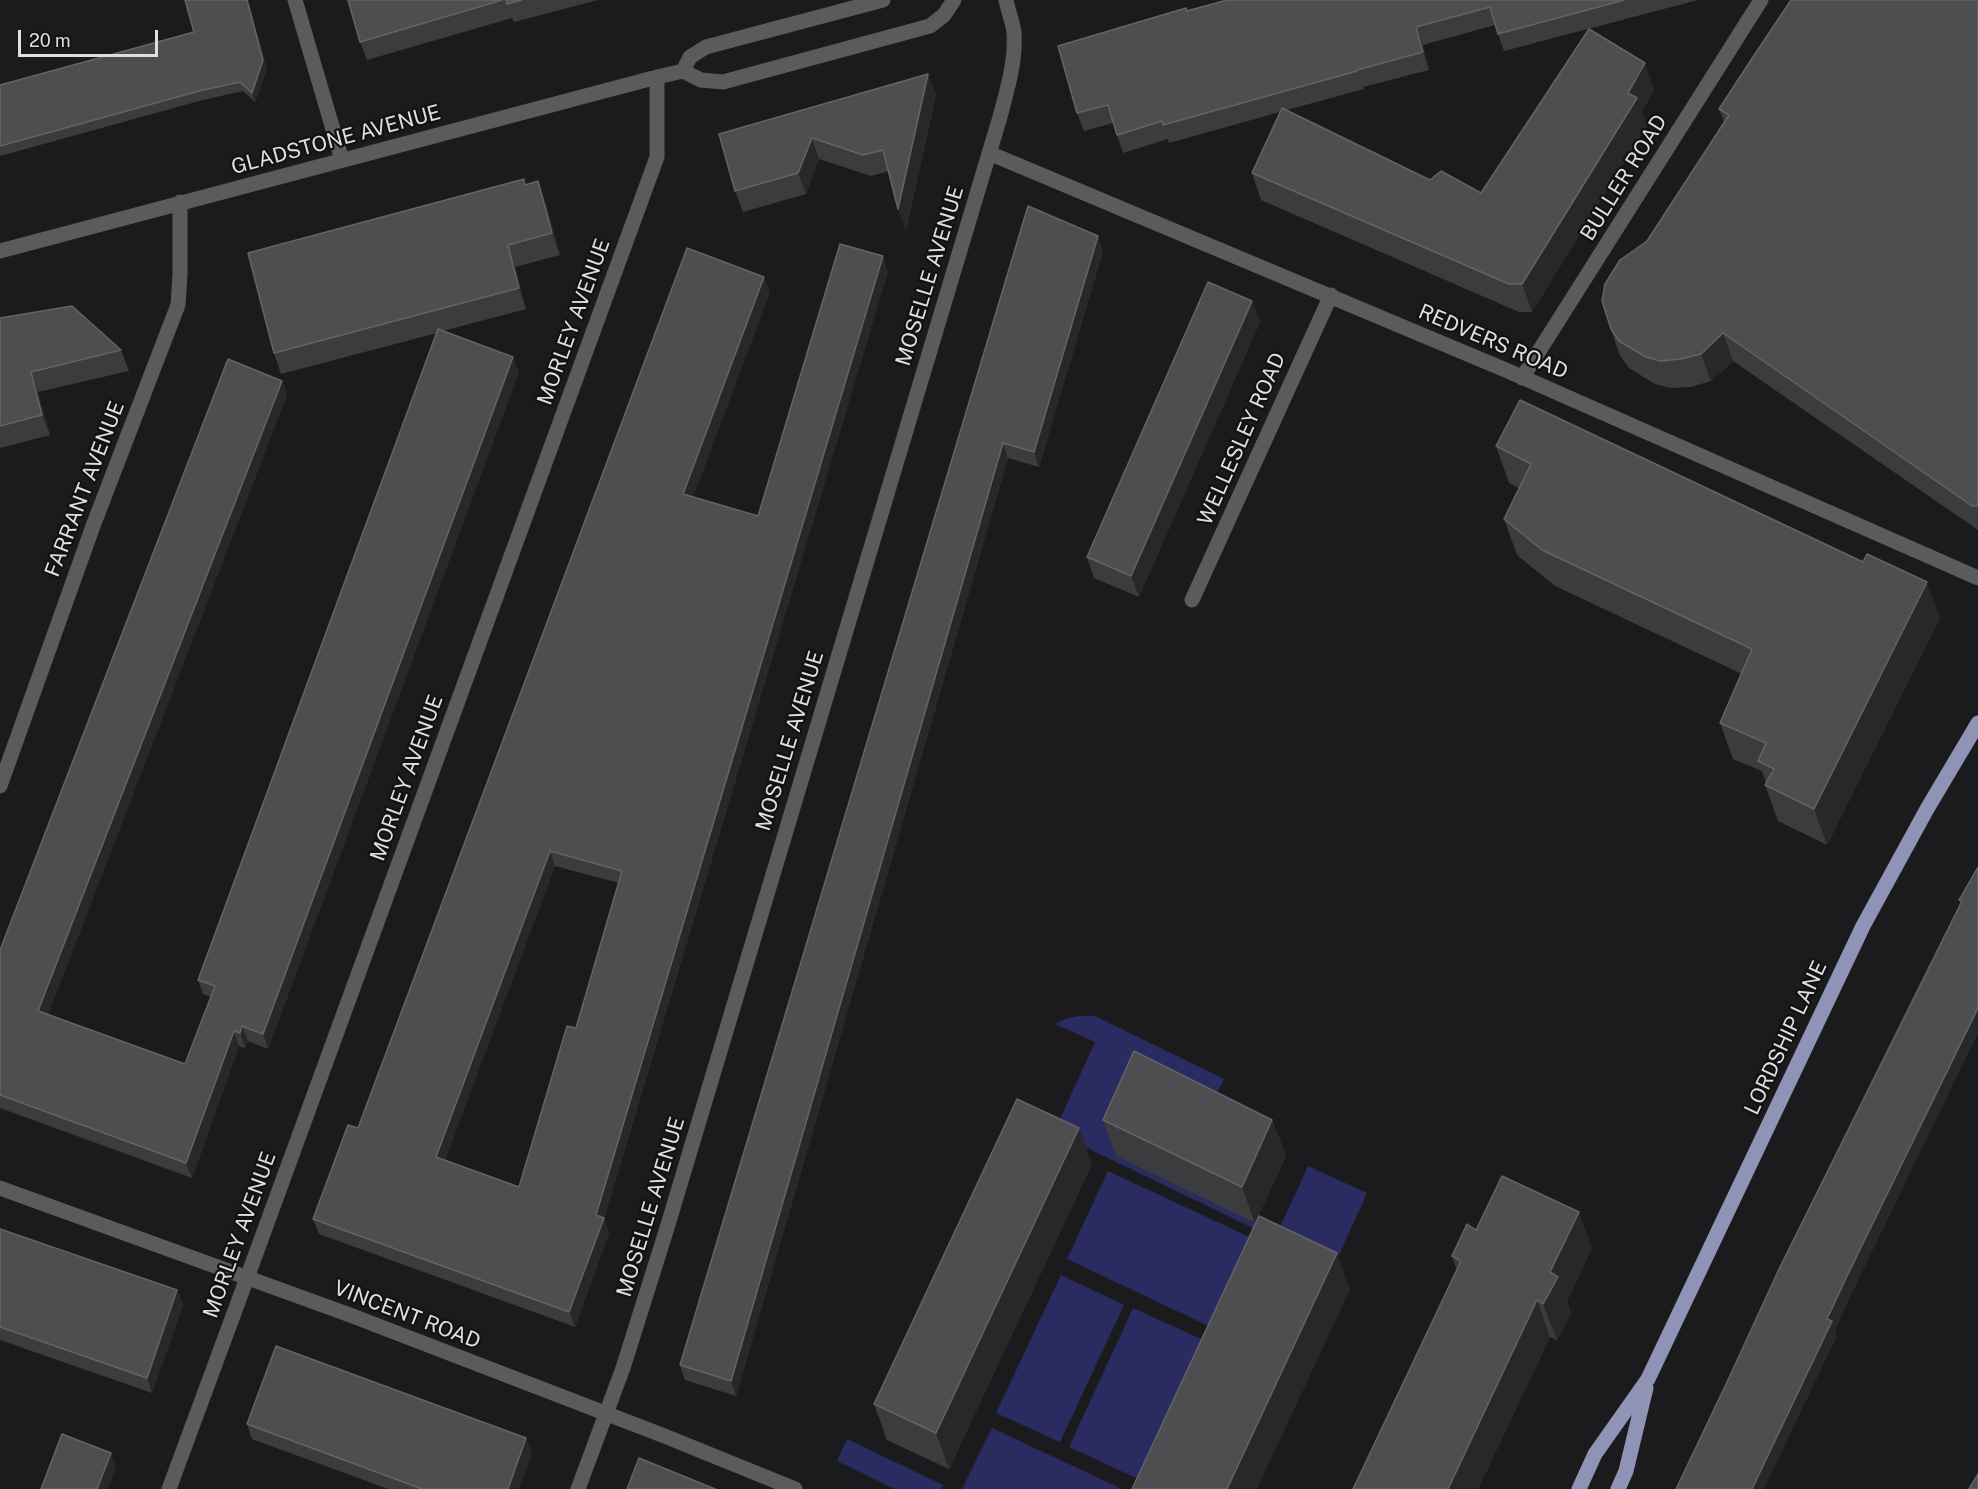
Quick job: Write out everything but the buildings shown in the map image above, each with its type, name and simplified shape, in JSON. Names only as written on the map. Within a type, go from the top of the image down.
[{"type":"main road","name":"LORDSHIP LANE","points":[[1579,1489],[1595,1454],[1648,1379],[1863,926],[1927,809],[1978,723]]},
{"type":"main road","name":"LORDSHIP LANE","points":[[1618,1489],[1626,1471],[1648,1379]]},
{"type":"street","points":[[295,0],[342,160]]},
{"type":"street","points":[[884,0],[706,47],[690,57],[683,71],[701,80],[723,82],[930,26],[944,15],[954,0]]},
{"type":"street","name":"MOSELLE AVENUE","points":[[578,1489],[623,1368],[667,1228],[989,153],[1012,71],[1014,32],[1006,0]]},
{"type":"street","name":"BULLER ROAD","points":[[1522,378],[1761,0]]},
{"type":"street","name":"GLADSTONE AVENUE","points":[[0,251],[683,71]]},
{"type":"street","name":"MORLEY AVENUE","points":[[169,1489],[657,157],[657,77]]},
{"type":"street","name":"REDVERS ROAD","points":[[989,153],[1331,295],[1978,578]]},
{"type":"street","name":"FARRANT AVENUE","points":[[0,786],[93,526],[178,305],[180,202]]},
{"type":"street","name":"WELLESLEY ROAD","points":[[1192,600],[1331,295]]},
{"type":"street","name":"VINCENT ROAD","points":[[0,1188],[350,1315],[795,1489]]},
{"type":"shaded area","points":[[1079,1016],[1095,1016],[1224,1079],[1210,1108],[1190,1191],[1255,1223],[1253,1228],[1054,1132],[1095,1042],[1055,1024]]},
{"type":"shaded area","points":[[1308,1166],[1367,1193],[1335,1264],[1276,1236]]},
{"type":"shaded area","points":[[1108,1171],[1258,1241],[1217,1330],[1067,1259]]},
{"type":"shaded area","points":[[1061,1275],[1124,1305],[1060,1442],[996,1413]]},
{"type":"shaded area","points":[[1133,1308],[1210,1343],[1145,1482],[1069,1447]]},
{"type":"shaded area","points":[[992,1428],[1122,1489],[962,1489]]},
{"type":"shaded area","points":[[847,1439],[943,1485],[941,1489],[895,1489],[837,1461]]}]
